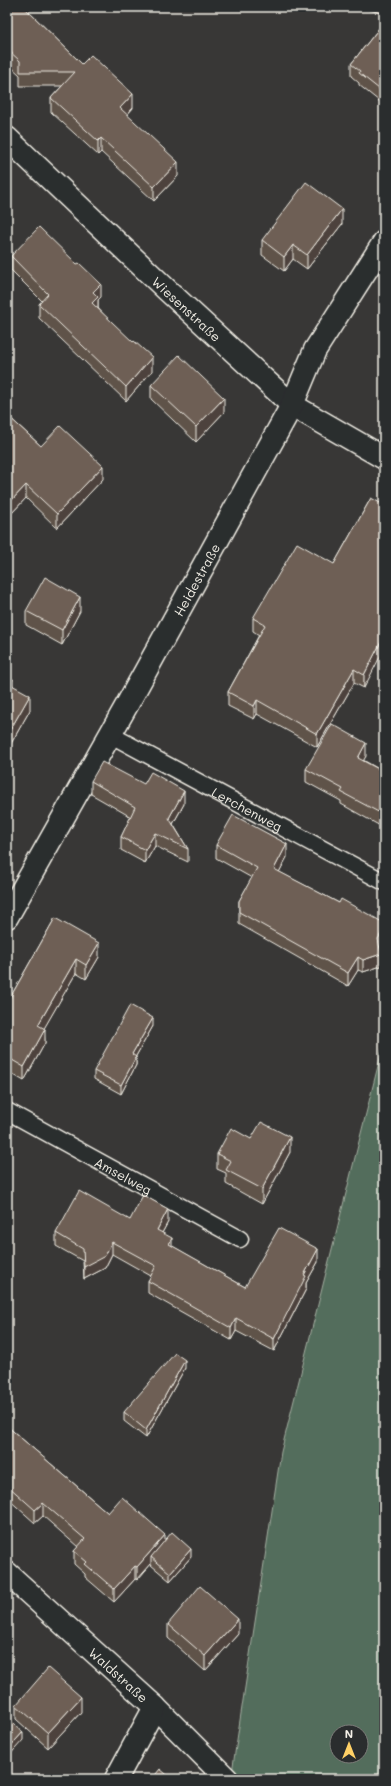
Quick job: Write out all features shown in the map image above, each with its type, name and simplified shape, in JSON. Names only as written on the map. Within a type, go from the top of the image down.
[{"type":"street","name":"Wiesenstraße","points":[[7,138],[292,405],[384,458]]},
{"type":"street","name":"Heidestraße","points":[[7,917],[111,735],[292,405],[315,350],[384,242]]},
{"type":"street","name":"Waldstraße","points":[[7,1573],[155,1707],[227,1779]]},
{"type":"street","points":[[116,1779],[155,1707]]},
{"type":"lane","name":"Lerchenweg","points":[[111,735],[384,882]]},
{"type":"lane","name":"Amselweg","points":[[7,1111],[240,1239]]},
{"type":"green space","points":[[384,1042],[384,1779],[231,1779],[281,1452]]},
{"type":"building","points":[[7,7],[24,7],[82,64],[91,55],[133,94],[120,108],[178,162],[154,187],[101,138],[98,141],[51,98],[75,72],[20,72],[20,61],[7,49]]},
{"type":"building","points":[[384,22],[384,93],[359,73],[360,71],[351,64]]},
{"type":"building","points":[[306,182],[342,209],[307,255],[293,245],[284,257],[262,240]]},
{"type":"building","points":[[39,227],[77,264],[79,263],[101,284],[93,292],[98,297],[92,303],[133,342],[134,341],[152,357],[126,387],[39,304],[48,294],[11,256]]},
{"type":"building","points":[[179,355],[224,398],[196,427],[151,385]]},
{"type":"building","points":[[7,415],[41,446],[60,426],[103,466],[57,514],[26,485],[9,503],[7,501]]},
{"type":"building","points":[[371,498],[384,505],[384,636],[364,675],[354,669],[317,734],[257,700],[254,706],[228,692],[265,625],[253,618],[297,543],[334,564]]},
{"type":"building","points":[[45,577],[80,597],[62,630],[26,611]]},
{"type":"building","points":[[7,675],[13,679],[10,684],[30,695],[9,732],[7,731]]},
{"type":"building","points":[[332,724],[366,743],[358,758],[384,772],[384,815],[341,792],[343,789],[306,769]]},
{"type":"building","points":[[102,762],[144,784],[151,772],[184,791],[169,818],[188,849],[155,833],[145,850],[121,837],[135,807],[91,781]]},
{"type":"building","points":[[233,815],[287,844],[274,869],[339,903],[341,899],[384,923],[384,928],[378,939],[381,954],[363,960],[358,957],[348,973],[239,912],[239,901],[257,868],[216,845]]},
{"type":"building","points":[[55,918],[99,943],[86,965],[76,959],[38,1025],[45,1029],[24,1067],[7,1057],[7,1003]]},
{"type":"building","points":[[130,1005],[153,1018],[132,1054],[136,1057],[121,1085],[94,1071]]},
{"type":"building","points":[[261,1122],[290,1137],[262,1189],[226,1170],[231,1161],[217,1154],[231,1128],[251,1139]]},
{"type":"building","points":[[79,1191],[130,1220],[143,1195],[168,1209],[157,1230],[172,1238],[169,1244],[245,1287],[279,1228],[318,1249],[274,1339],[236,1318],[231,1328],[148,1281],[156,1266],[112,1242],[105,1256],[84,1267],[83,1249],[56,1233]]},
{"type":"building","points":[[175,1353],[185,1360],[146,1430],[124,1412]]},
{"type":"building","points":[[7,1426],[108,1513],[122,1497],[165,1535],[137,1567],[135,1566],[114,1589],[85,1564],[87,1562],[74,1551],[85,1539],[43,1503],[35,1510],[7,1485]]},
{"type":"building","points":[[172,1532],[191,1549],[170,1573],[151,1557]]},
{"type":"building","points":[[200,1586],[238,1619],[205,1656],[168,1624]]},
{"type":"building","points":[[48,1668],[81,1697],[48,1733],[16,1705]]},
{"type":"building","points":[[7,1718],[23,1732],[7,1750]]},
{"type":"building","points":[[160,1769],[172,1779],[152,1779]]}]
